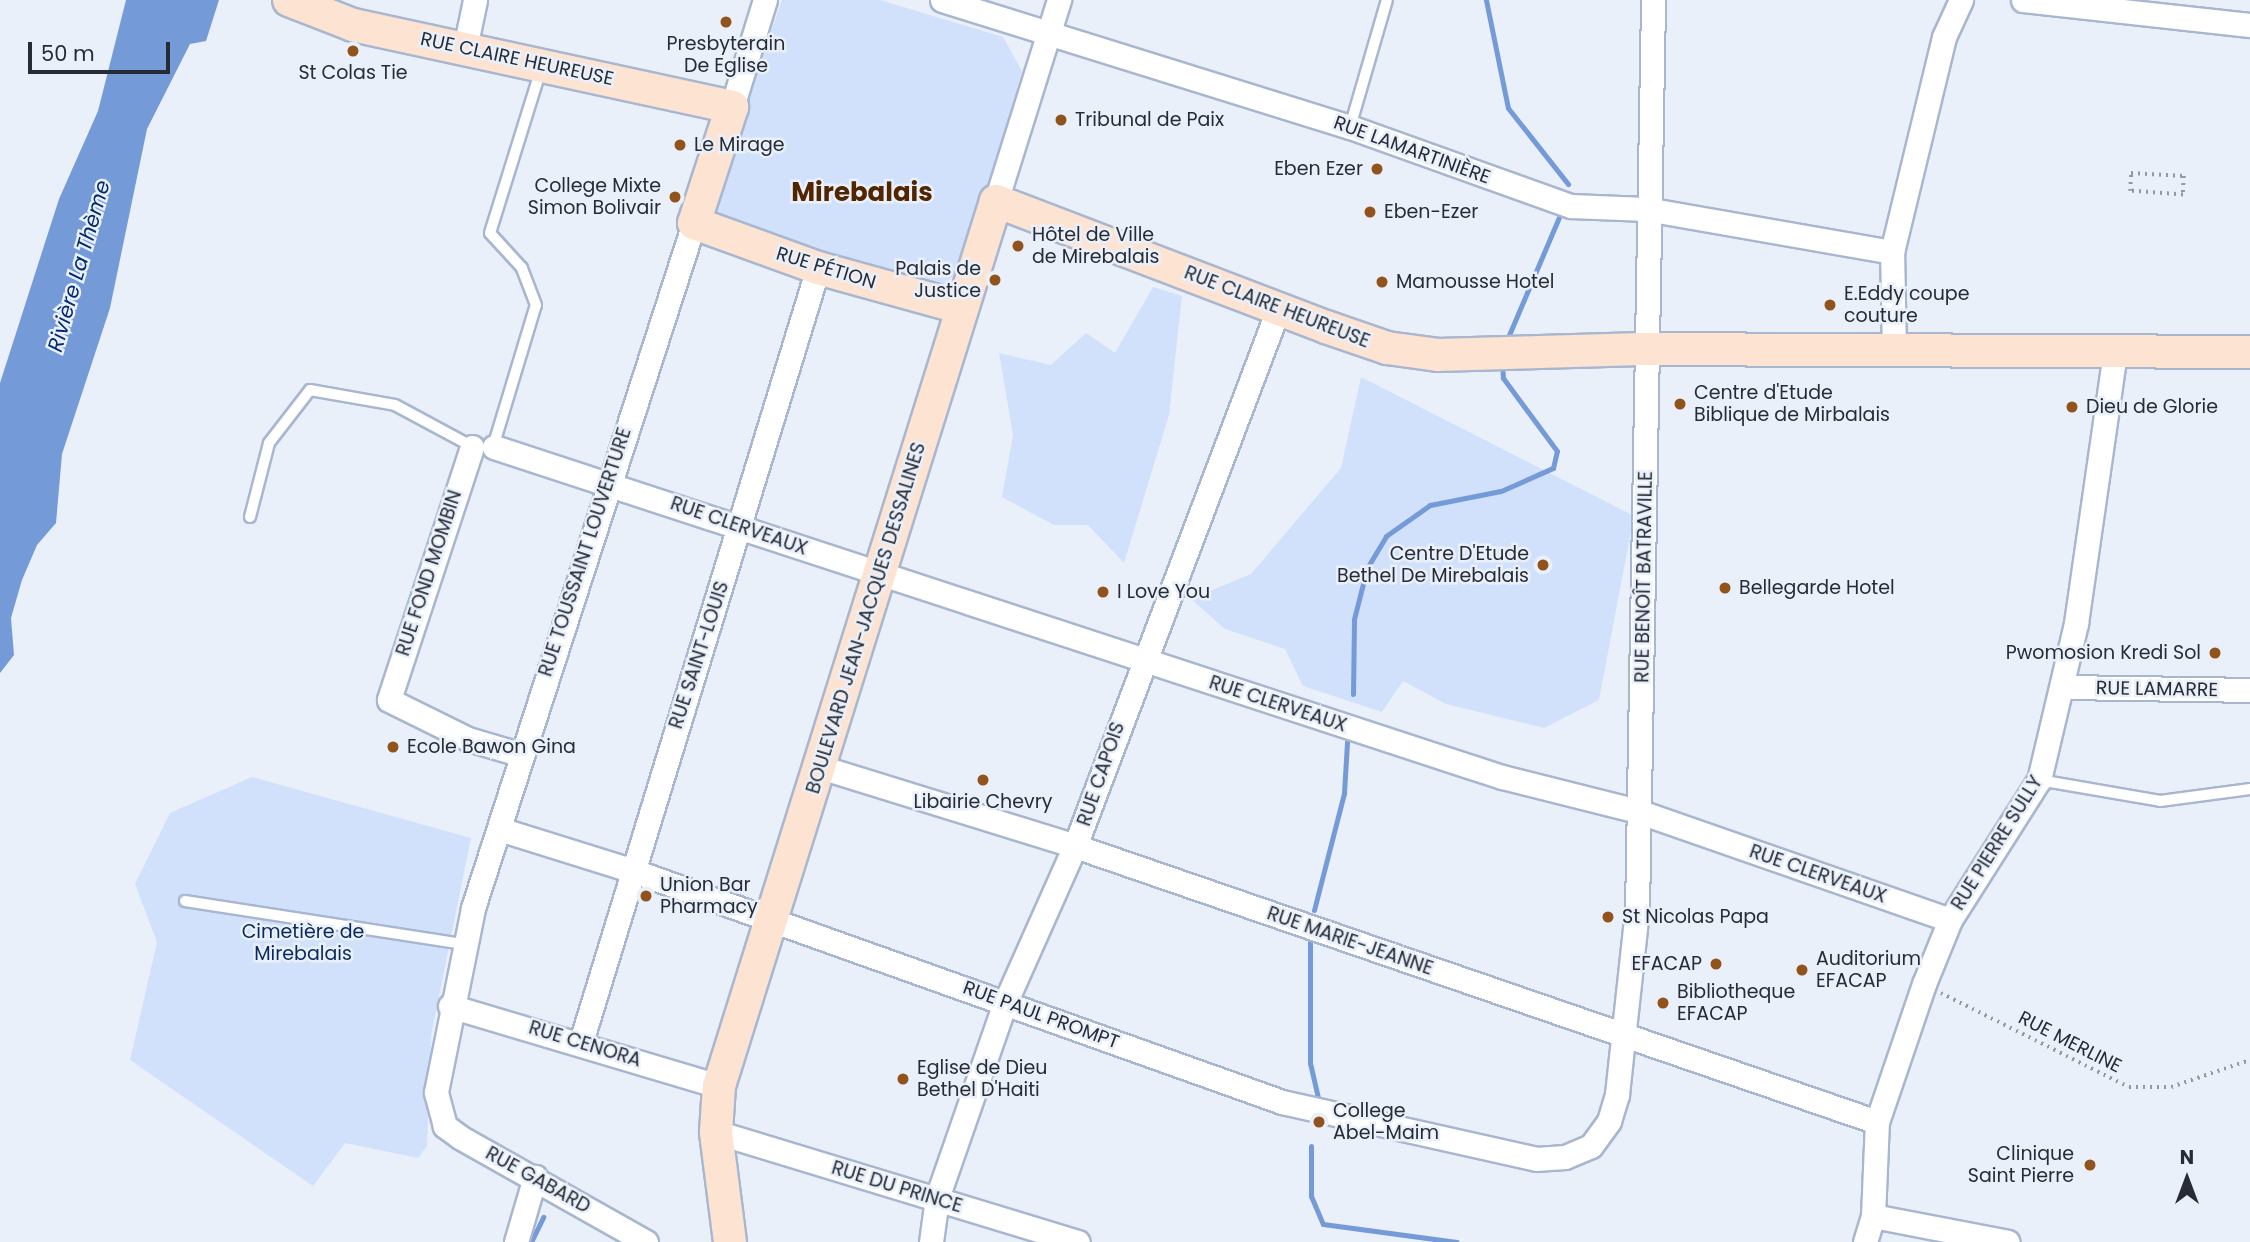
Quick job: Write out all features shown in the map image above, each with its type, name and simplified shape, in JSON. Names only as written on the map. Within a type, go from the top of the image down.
[{"type":"main road","name":"RUE CLAIRE HEUREUSE","points":[[296,3],[353,25],[543,63],[732,107]]},
{"type":"main road","name":"RUE TOUSSAINT LOUVERTURE","points":[[694,223],[732,107]]},
{"type":"main road","name":"RUE CLAIRE HEUREUSE","points":[[996,201],[1387,348],[1485,356],[1642,349],[2250,352]]},
{"type":"main road","name":"BOULEVARD JEAN-JACQUES DESSALINES","points":[[730,1242],[716,1132],[719,1086],[775,920],[820,767],[882,577],[960,307],[996,201]]},
{"type":"main road","name":"RUE PÉTION","points":[[694,223],[818,268],[960,307]]},
{"type":"street","points":[[465,48],[475,0]]},
{"type":"street","name":"RUE TOUSSAINT LOUVERTURE","points":[[732,107],[765,0]]},
{"type":"street","name":"RUE LAMARTINIÈRE","points":[[942,0],[1049,29],[1350,127],[1571,206],[1646,209],[1892,252]]},
{"type":"street","name":"BOULEVARD JEAN-JACQUES DESSALINES","points":[[996,201],[1059,0]]},
{"type":"street","name":"RUE BENOÎT BATRAVILLE","points":[[1591,1146],[1609,1121],[1626,1035],[1648,493],[1642,349],[1653,0]]},
{"type":"street","points":[[1894,352],[1892,252],[1944,37],[1961,0]]},
{"type":"street","points":[[2023,0],[2250,26]]},
{"type":"street","name":"RUE TOUSSAINT LOUVERTURE","points":[[438,1111],[450,1006],[464,944],[519,754],[694,223]]},
{"type":"street","name":"RUE SAINT-LOUIS","points":[[581,1042],[631,870],[818,268]]},
{"type":"street","name":"RUE CAPOIS","points":[[931,1242],[937,1198],[1005,1003],[1075,846],[1141,659],[1279,307]]},
{"type":"street","name":"RUE PIERRE SULLY","points":[[1864,1242],[1873,1216],[1877,1122],[1924,984],[1950,920],[2039,780],[2064,687],[2115,352]]},
{"type":"street","name":"RUE CLERVEAUX","points":[[483,447],[608,481],[882,577],[1502,778],[1637,811],[1950,920]]},
{"type":"street","name":"RUE FOND MOMBIN","points":[[483,447],[389,700],[468,739],[519,754]]},
{"type":"street","name":"RUE LAMARRE","points":[[2064,687],[2250,690]]},
{"type":"street","name":"RUE MARIE-JEANNE","points":[[820,767],[1075,846],[1877,1122]]},
{"type":"street","name":"RUE PAUL PROMPT","points":[[499,829],[631,870],[775,920],[1282,1102],[1536,1159],[1565,1157],[1591,1146]]},
{"type":"street","name":"RUE CENORA","points":[[450,1006],[581,1042],[719,1086]]},
{"type":"street","name":"RUE GABARD","points":[[438,1111],[460,1137],[646,1242]]},
{"type":"street","name":"RUE DU PRINCE","points":[[716,1132],[1078,1242]]},
{"type":"street","points":[[516,1242],[535,1177]]},
{"type":"street","points":[[1873,1216],[2008,1242]]},
{"type":"lane","points":[[1350,127],[1387,0]]},
{"type":"lane","points":[[250,517],[269,443],[310,390],[395,405],[483,447],[536,305],[522,268],[490,233],[543,63]]},
{"type":"lane","points":[[2039,780],[2160,801],[2250,789]]},
{"type":"lane","points":[[185,901],[464,944]]},
{"type":"path","points":[[2131,173],[2184,176],[2183,195],[2130,191],[2131,173]]},
{"type":"path","name":"RUE MERLINE","points":[[1924,984],[2130,1087],[2171,1087],[2250,1060]]},
{"type":"green space","points":[[782,0],[880,0],[1003,37],[1022,71],[978,224],[956,273],[937,294],[730,231],[715,207],[719,178]]},
{"type":"green space","points":[[1153,287],[1182,296],[1169,415],[1124,563],[1088,525],[1054,525],[1002,497],[1013,435],[999,353],[1051,365],[1086,333],[1115,353]]},
{"type":"green space","points":[[1361,377],[1634,516],[1599,700],[1544,728],[1446,704],[1403,681],[1382,712],[1303,686],[1285,649],[1225,629],[1191,599],[1251,574],[1341,468]]},
{"type":"green space","name":"Cimetière de Mirebalais","points":[[252,777],[471,838],[431,1036],[427,1146],[418,1158],[345,1143],[313,1186],[130,1060],[157,942],[135,884],[170,813]]},
{"type":"water","name":"Rivière La Thème","points":[[126,0],[219,0],[206,41],[190,44],[147,129],[110,308],[62,454],[56,523],[37,545],[22,580],[11,618],[14,655],[0,673],[0,383],[59,199],[98,111]]},
{"type":"waterway","points":[[1486,0],[1508,108],[1568,184]]},
{"type":"waterway","points":[[1506,342],[1560,215]]},
{"type":"waterway","points":[[1353,694],[1354,619],[1367,568],[1386,536],[1430,505],[1501,491],[1553,468],[1557,451],[1503,378],[1502,362]]},
{"type":"waterway","points":[[1314,910],[1344,793],[1347,742]]},
{"type":"waterway","points":[[1310,937],[1310,1063],[1318,1099]]},
{"type":"waterway","points":[[1311,1146],[1311,1196],[1323,1224],[1457,1242]]},
{"type":"waterway","points":[[531,1242],[543,1217]]},
{"type":"place","name":"Presbyterain De Eglise","points":[[726,22]]},
{"type":"place","name":"St Colas Tie","points":[[353,51]]},
{"type":"place","name":"Tribunal de Paix","points":[[1061,120]]},
{"type":"place","name":"Le Mirage","points":[[680,145]]},
{"type":"place","name":"Eben Ezer","points":[[1377,169]]},
{"type":"place","name":"College Mixte Simon Bolivair","points":[[675,197]]},
{"type":"place","name":"Eben-Ezer","points":[[1370,212]]},
{"type":"place","name":"Hôtel de Ville de Mirebalais","points":[[1018,246]]},
{"type":"place","name":"Palais de Justice","points":[[995,280]]},
{"type":"place","name":"Mamousse Hotel","points":[[1382,282]]},
{"type":"place","name":"E.Eddy coupe couture","points":[[1830,305]]},
{"type":"place","name":"Centre d'Etude Biblique de Mirbalais","points":[[1680,404]]},
{"type":"place","name":"Dieu de Glorie","points":[[2072,407]]},
{"type":"place","name":"Centre D'Etude Bethel De Mirebalais","points":[[1543,565]]},
{"type":"place","name":"Bellegarde Hotel","points":[[1725,588]]},
{"type":"place","name":"I Love You","points":[[1103,592]]},
{"type":"place","name":"Pwomosion Kredi Sol","points":[[2215,653]]},
{"type":"place","name":"Ecole Bawon Gina","points":[[393,747]]},
{"type":"place","name":"Libairie Chevry","points":[[983,780]]},
{"type":"place","name":"Union Bar Pharmacy","points":[[646,896]]},
{"type":"place","name":"St Nicolas Papa","points":[[1608,917]]},
{"type":"place","name":"EFACAP","points":[[1716,964]]},
{"type":"place","name":"Auditorium EFACAP","points":[[1802,970]]},
{"type":"place","name":"Bibliotheque EFACAP","points":[[1663,1003]]},
{"type":"place","name":"Eglise de Dieu Bethel D'Haiti","points":[[903,1079]]},
{"type":"place","name":"College Abel-Maim","points":[[1319,1122]]},
{"type":"place","name":"Clinique Saint Pierre","points":[[2090,1165]]},
{"type":"district","name":"Mirebalais","points":[[862,193]]}]
